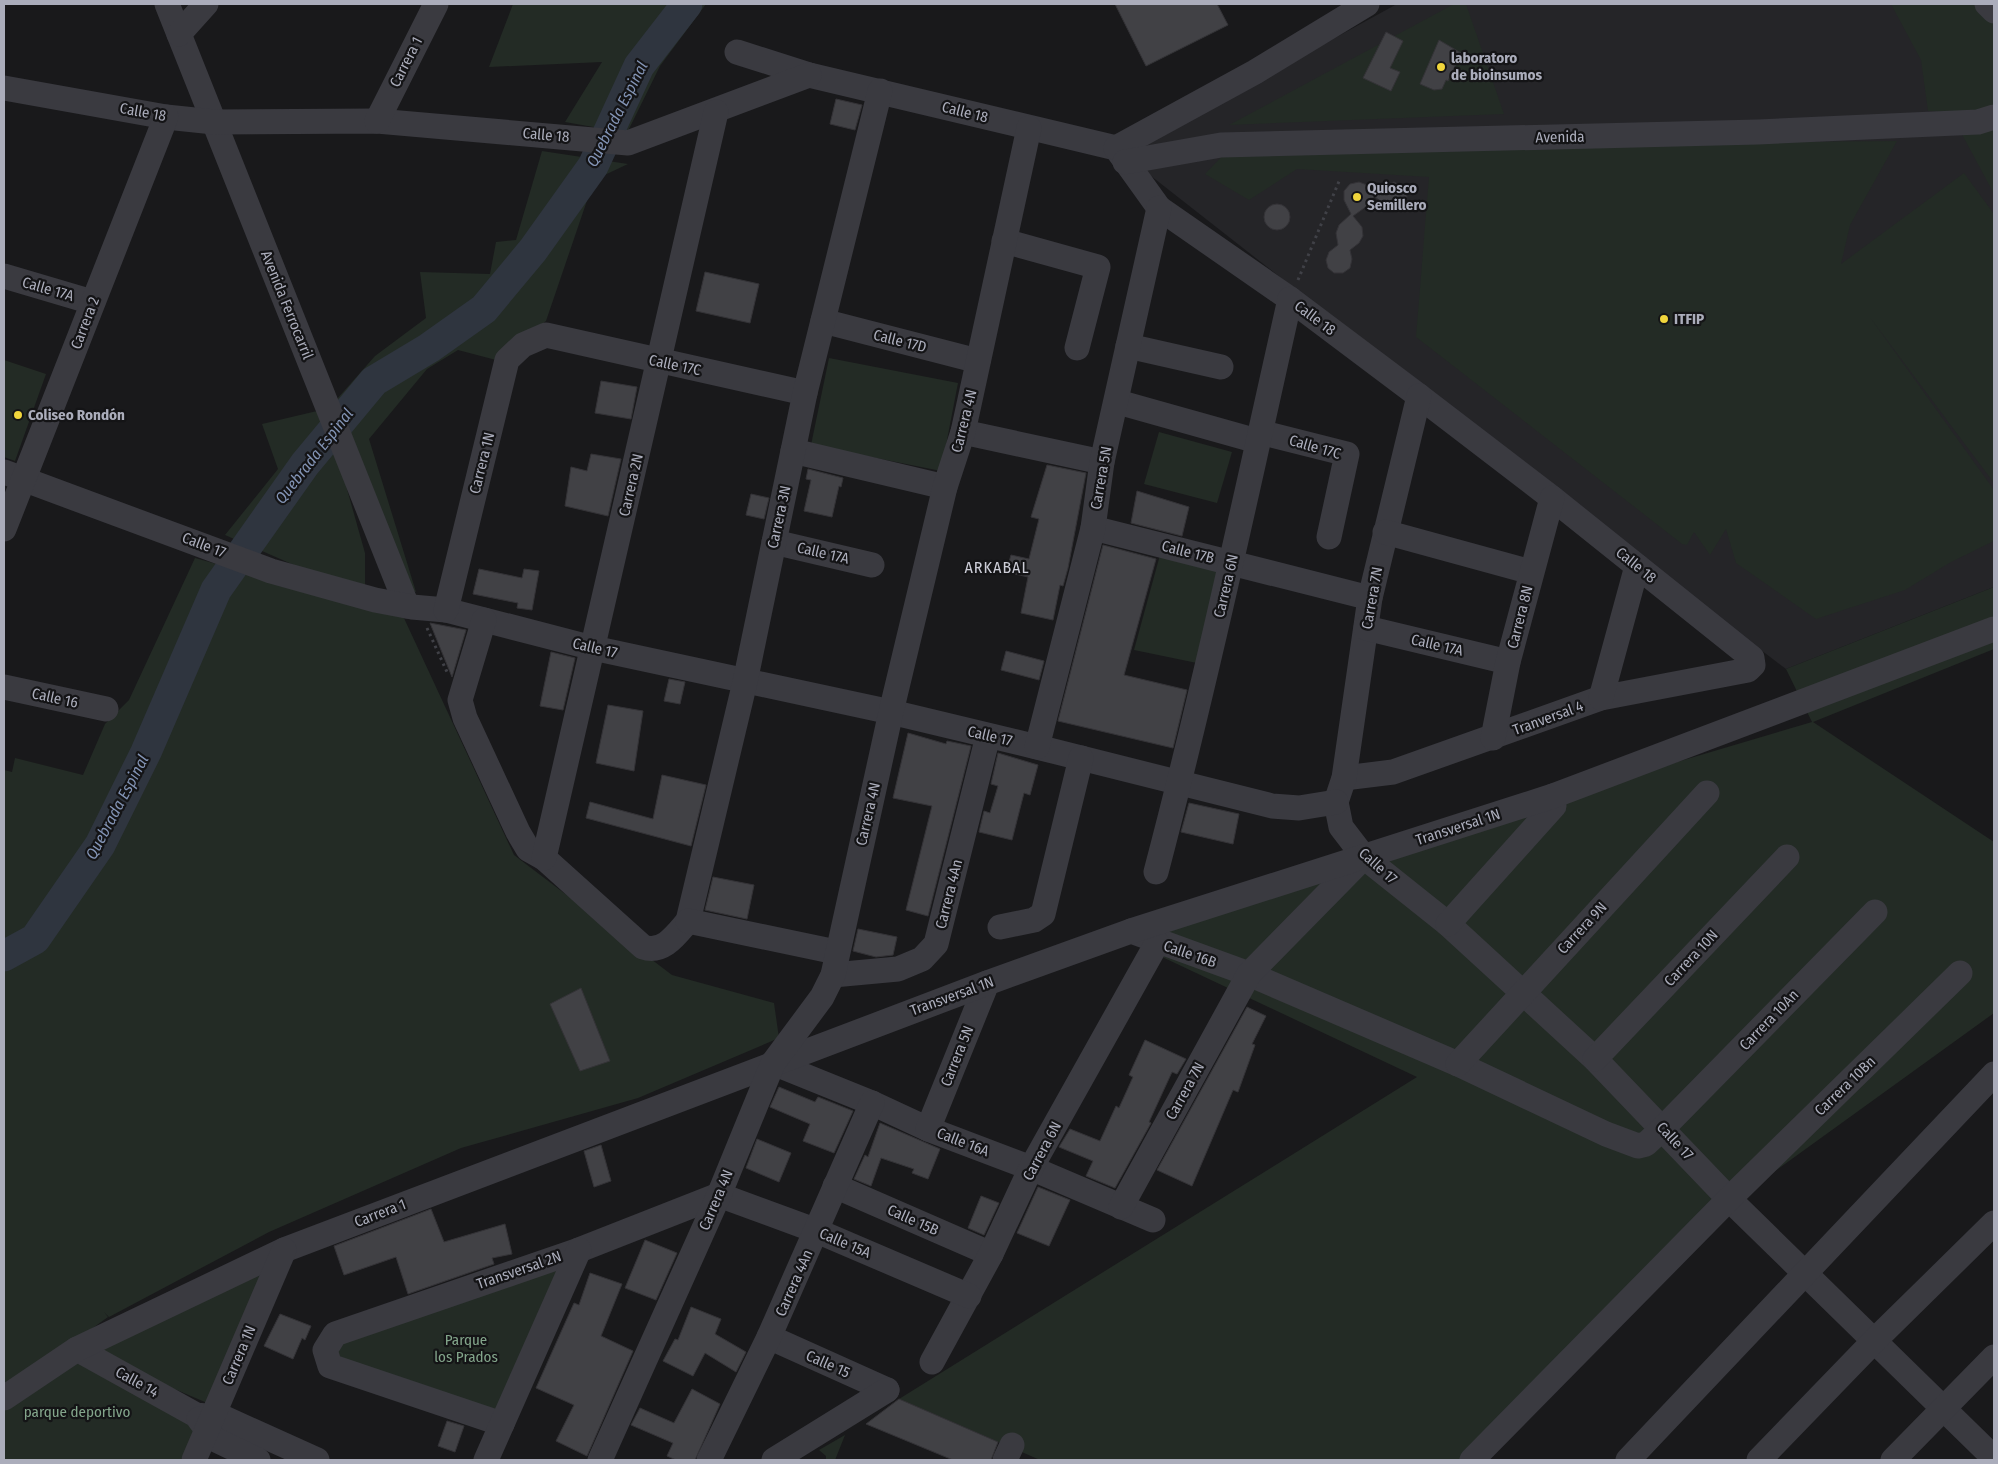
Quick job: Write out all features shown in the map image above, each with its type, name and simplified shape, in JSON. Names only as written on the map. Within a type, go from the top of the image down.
[{"type":"street","name":"Avenida Ferrocarril","points":[[167,4],[350,464],[413,607]]},
{"type":"street","points":[[180,34],[206,4]]},
{"type":"street","name":"Carrera 1","points":[[376,121],[436,4]]},
{"type":"street","points":[[1121,155],[1367,4]]},
{"type":"street","points":[[1987,4],[1994,11]]},
{"type":"street","points":[[737,52],[808,75]]},
{"type":"street","name":"Calle 18","points":[[4,88],[166,117],[214,122],[376,121],[628,143],[716,112],[808,75],[1029,128],[1121,155],[1159,208],[1290,299],[1552,498],[1752,658],[1753,665]]},
{"type":"street","name":"Carrera 3N","points":[[680,930],[745,682],[805,393],[880,91]]},
{"type":"street","name":"Carrera 2N","points":[[544,858],[716,112]]},
{"type":"street","name":"Carrera 2","points":[[4,529],[14,475],[92,302],[166,117]]},
{"type":"street","name":"Avenida","points":[[1121,155],[1221,145],[1758,132],[1978,122],[1994,117]]},
{"type":"street","name":"Carrera 4N","points":[[600,1460],[719,1195],[773,1063],[822,997],[835,963],[891,712],[945,487],[963,432],[1029,128]]},
{"type":"street","name":"Carrera 5N","points":[[1036,747],[1093,528],[1102,462],[1118,402],[1128,346],[1159,208]]},
{"type":"street","points":[[1004,241],[1098,267],[1077,348]]},
{"type":"street","name":"Calle 17A","points":[[4,276],[92,302]]},
{"type":"street","name":"Carrera 6N","points":[[1156,872],[1180,782],[1232,564],[1258,436],[1290,299]]},
{"type":"street","name":"Calle 17D","points":[[823,321],[978,360]]},
{"type":"street","name":"Calle 17C","points":[[546,335],[659,362],[805,393]]},
{"type":"street","name":"Carrera 1N","points":[[446,610],[507,360],[523,345],[546,335]]},
{"type":"street","points":[[1128,346],[1221,367]]},
{"type":"street","name":"Carrera 7N","points":[[1336,802],[1344,778],[1370,598],[1419,396]]},
{"type":"street","name":"Calle 17C","points":[[1118,402],[1258,436],[1347,454],[1329,537]]},
{"type":"street","points":[[963,432],[1102,462]]},
{"type":"street","points":[[793,451],[945,487]]},
{"type":"street","name":"Calle 17","points":[[14,475],[220,551],[271,572],[375,600],[413,607],[446,610],[593,648],[891,712],[1272,806],[1299,808],[1336,802],[1341,827],[1364,857],[1448,924],[1595,1059],[1729,1199],[1805,1271],[1994,1458]]},
{"type":"street","name":"Carrera 8N","points":[[1493,738],[1508,662],[1552,498]]},
{"type":"street","name":"Calle 17B","points":[[1093,528],[1370,598]]},
{"type":"street","points":[[1385,532],[1531,572]]},
{"type":"street","name":"Calle 17A","points":[[774,542],[872,565]]},
{"type":"street","points":[[1601,698],[1637,566]]},
{"type":"street","points":[[484,620],[460,700],[465,718],[518,832],[528,849],[544,858],[643,947],[651,950],[661,947],[680,930]]},
{"type":"street","name":"Calle 17A","points":[[1366,628],[1508,662]]},
{"type":"street","name":"Transversal 1N","points":[[773,1063],[1131,931],[1553,796],[1994,629]]},
{"type":"street","name":"Tranversal 4","points":[[1344,778],[1393,772],[1601,698],[1748,670],[1753,665]]},
{"type":"street","name":"Calle 16","points":[[4,687],[106,709]]},
{"type":"street","name":"Carrera 4An","points":[[680,930],[835,963],[898,969],[922,959],[936,944],[988,736]]},
{"type":"street","points":[[1000,927],[1034,920],[1043,914],[1081,758]]},
{"type":"street","name":"Carrera 9N","points":[[1458,1064],[1522,992],[1707,793]]},
{"type":"street","points":[[1448,924],[1554,806],[1553,796]]},
{"type":"street","name":"Carrera 7N","points":[[1121,1207],[1249,974],[1364,857]]},
{"type":"street","name":"Carrera 10N","points":[[1595,1059],[1787,857]]},
{"type":"street","name":"Carrera 10An","points":[[1458,1064],[1606,1134],[1638,1146],[1646,1144],[1875,912]]},
{"type":"street","name":"Calle 16B","points":[[1131,931],[1157,943],[1249,974],[1458,1064]]},
{"type":"street","name":"Carrera 6N","points":[[932,1362],[991,1254],[1031,1168],[1157,943]]},
{"type":"street","name":"Carrera 10Bn","points":[[1472,1460],[1729,1199],[1960,972]]},
{"type":"street","name":"Carrera 5N","points":[[928,1129],[987,983]]},
{"type":"street","name":"Carrera 1","points":[[4,1398],[78,1349],[284,1250],[773,1063]]},
{"type":"street","name":"Calle 16A","points":[[773,1063],[872,1103],[928,1129],[1031,1168],[1152,1220]]},
{"type":"street","points":[[1628,1460],[1805,1271],[1994,1074]]},
{"type":"street","name":"Carrera 4An","points":[[709,1460],[770,1337],[872,1103]]},
{"type":"street","name":"Calle 15B","points":[[835,1186],[991,1254]]},
{"type":"street","name":"Calle 15A","points":[[719,1195],[817,1231],[969,1296]]},
{"type":"street","name":"Transversal 2N","points":[[502,1424],[330,1366],[324,1350],[335,1334],[579,1250],[719,1195]]},
{"type":"street","points":[[1759,1460],[1875,1340],[1994,1222]]},
{"type":"street","name":"Carrera 1N","points":[[194,1460],[205,1421],[284,1250]]},
{"type":"street","points":[[486,1460],[579,1250]]},
{"type":"street","name":"Calle 15","points":[[770,1337],[886,1390],[774,1460]]},
{"type":"street","name":"Calle 14","points":[[78,1349],[205,1421],[318,1460]]},
{"type":"street","points":[[1894,1460],[1994,1358]]},
{"type":"street","name":"Calle 14","points":[[205,1421],[214,1439],[258,1460]]},
{"type":"path","points":[[1290,299],[1340,179]]},
{"type":"path","points":[[413,607],[460,700]]},
{"type":"shaded area","name":"ITFIP","points":[[1397,4],[1994,4],[1994,587],[1786,669],[1599,527],[1123,154]]},
{"type":"green space","points":[[513,4],[706,4],[660,66],[627,133],[565,122],[602,62],[489,67]]},
{"type":"green space","points":[[1454,4],[1466,4],[1504,114],[1229,125]]},
{"type":"green space","points":[[1891,4],[1994,4],[1993,192],[1950,112],[1928,111],[1921,60]]},
{"type":"green space","points":[[1897,141],[1850,225],[1841,264],[1964,173],[1994,214],[1994,483],[1869,316],[1994,490],[1994,541],[1951,562],[1905,590],[1816,619],[1736,563],[1726,529],[1710,555],[1694,532],[1687,545],[1682,544],[1416,337],[1429,177],[1297,169],[1249,200],[1205,174],[1231,147]]},
{"type":"green space","points":[[542,151],[628,164],[594,180],[546,321],[496,360],[458,350],[427,369],[369,439],[416,592],[407,588],[337,399],[375,356],[426,318],[420,272],[490,274],[496,242],[516,240]]},
{"type":"green space","points":[[829,358],[958,383],[941,471],[811,445]]},
{"type":"green space","name":"Coliseo Rondón","points":[[4,360],[46,374],[15,461],[4,457]]},
{"type":"green space","points":[[317,411],[334,443],[365,553],[365,591],[294,565],[225,535],[278,469],[262,424]]},
{"type":"green space","points":[[1159,432],[1232,452],[1217,503],[1144,484]]},
{"type":"green space","points":[[1160,555],[1221,568],[1197,663],[1134,650]]},
{"type":"green space","points":[[195,558],[403,616],[514,855],[672,975],[774,1003],[779,1038],[638,1098],[461,1148],[269,1232],[109,1317],[104,1312],[108,1317],[4,1392],[4,770],[12,772],[15,758],[83,775],[105,724],[129,700]]},
{"type":"green space","points":[[1994,587],[1994,649],[1813,722],[1994,842],[1994,1013],[1717,1213],[1477,1460],[1040,1460],[899,1399],[1417,1077],[1107,931],[1812,722],[1786,669]]},
{"type":"green space","name":"Parque los Prados","points":[[568,1255],[494,1413],[335,1362],[337,1340]]},
{"type":"green space","points":[[272,1266],[212,1405],[90,1353]]},
{"type":"green space","name":"parque deportivo","points":[[75,1352],[198,1423],[181,1460],[4,1460],[4,1404]]},
{"type":"green space","points":[[845,1435],[835,1460],[826,1460],[826,1456],[819,1450]]},
{"type":"building","points":[[1115,4],[1217,4],[1228,25],[1146,66]]},
{"type":"building","points":[[1386,32],[1403,41],[1390,68],[1400,72],[1391,91],[1363,78]]},
{"type":"building","name":"laboratoro de bioinsumos","points":[[1439,40],[1461,53],[1448,81],[1446,80],[1442,89],[1434,90],[1420,84]]},
{"type":"building","points":[[836,99],[862,105],[855,130],[830,124]]},
{"type":"building","points":[[1359,182],[1367,185],[1375,195],[1367,206],[1353,216],[1362,227],[1363,236],[1359,243],[1350,250],[1352,259],[1350,268],[1343,273],[1334,273],[1328,268],[1326,260],[1329,252],[1338,245],[1336,233],[1339,225],[1351,214],[1344,200],[1344,191],[1350,184]]},
{"type":"building","name":"Quiosco Semillero","points":[[1394,182],[1405,188],[1407,197],[1400,207],[1391,209],[1375,197],[1386,185]]},
{"type":"building","points":[[1277,204],[1286,208],[1290,217],[1286,226],[1277,230],[1268,226],[1264,217],[1268,208]]},
{"type":"building","points":[[705,272],[759,284],[750,323],[696,311]]},
{"type":"building","points":[[601,381],[637,387],[631,419],[595,413]]},
{"type":"building","points":[[591,454],[621,459],[608,516],[565,506],[571,467],[587,471]]},
{"type":"building","points":[[1047,465],[1086,473],[1068,568],[1063,586],[1060,585],[1053,620],[1021,613],[1028,577],[1006,572],[1011,555],[1029,559],[1039,519],[1031,517]]},
{"type":"building","points":[[808,469],[843,478],[841,487],[839,486],[832,517],[804,511],[811,480],[806,479]]},
{"type":"building","points":[[1137,491],[1189,507],[1182,536],[1131,523]]},
{"type":"building","points":[[751,494],[769,498],[764,519],[746,515]]},
{"type":"building","points":[[1103,545],[1156,559],[1124,675],[1187,690],[1173,748],[1058,721]]},
{"type":"building","points":[[479,569],[522,578],[524,569],[539,571],[532,610],[517,608],[518,603],[473,594]]},
{"type":"building","points":[[430,623],[466,630],[452,677]]},
{"type":"building","points":[[1006,651],[1044,661],[1039,680],[1001,670]]},
{"type":"building","points":[[551,652],[575,658],[563,710],[540,706]]},
{"type":"building","points":[[669,679],[685,682],[680,704],[664,701]]},
{"type":"building","points":[[608,705],[643,711],[634,771],[596,763]]},
{"type":"building","points":[[908,733],[946,744],[947,741],[971,746],[928,916],[906,910],[932,806],[893,798]]},
{"type":"building","points":[[998,753],[1038,765],[1030,795],[1024,793],[1012,840],[979,832],[984,811],[990,813],[998,786],[991,784]]},
{"type":"building","points":[[662,775],[706,785],[691,846],[586,818],[590,802],[653,819]]},
{"type":"building","points":[[1189,803],[1239,814],[1233,844],[1181,832]]},
{"type":"building","points":[[713,877],[754,885],[747,919],[705,910]]},
{"type":"building","points":[[858,929],[897,937],[893,955],[876,957],[853,951]]},
{"type":"building","points":[[581,988],[610,1061],[580,1071],[550,1004]]},
{"type":"building","points":[[1247,1007],[1266,1016],[1252,1044],[1255,1045],[1238,1092],[1233,1090],[1192,1186],[1157,1170]]},
{"type":"building","points":[[1145,1040],[1186,1059],[1177,1074],[1172,1072],[1149,1122],[1151,1123],[1115,1188],[1086,1176],[1093,1161],[1059,1147],[1070,1129],[1100,1141],[1116,1106],[1119,1108],[1133,1077],[1129,1075]]},
{"type":"building","points":[[779,1087],[815,1102],[818,1097],[853,1111],[834,1153],[803,1141],[810,1124],[770,1107]]},
{"type":"building","points":[[880,1123],[940,1149],[928,1179],[912,1173],[914,1169],[881,1158],[871,1186],[854,1179],[865,1155],[868,1157]]},
{"type":"building","points":[[757,1139],[791,1153],[779,1182],[746,1168]]},
{"type":"building","points":[[601,1145],[611,1181],[594,1187],[584,1151]]},
{"type":"building","points":[[1038,1187],[1070,1200],[1049,1246],[1017,1233]]},
{"type":"building","points":[[981,1196],[999,1203],[984,1235],[968,1228]]},
{"type":"building","points":[[431,1209],[444,1242],[505,1224],[512,1254],[492,1258],[494,1264],[408,1294],[396,1257],[344,1275],[334,1246]]},
{"type":"building","points":[[645,1240],[677,1253],[656,1300],[625,1288]]},
{"type":"building","points":[[590,1273],[622,1284],[601,1336],[633,1351],[587,1456],[556,1441],[574,1405],[536,1388],[574,1303],[579,1305]]},
{"type":"building","points":[[691,1307],[721,1319],[715,1334],[746,1352],[736,1372],[705,1353],[693,1376],[663,1361],[675,1339],[678,1340]]},
{"type":"building","points":[[280,1314],[311,1326],[305,1340],[302,1338],[293,1359],[264,1346]]},
{"type":"building","points":[[692,1389],[720,1404],[695,1460],[676,1460],[667,1456],[673,1443],[631,1425],[640,1408],[674,1423]]},
{"type":"building","points":[[899,1399],[998,1442],[991,1460],[953,1460],[866,1424]]},
{"type":"building","points":[[447,1421],[464,1426],[455,1452],[438,1446]]},
{"type":"waterway","name":"Quebrada Espinal","points":[[4,956],[35,939],[100,845],[146,752],[216,590],[305,464],[374,381],[429,348],[484,309],[533,250],[593,166],[639,66],[687,4]]},
{"type":"place","name":"laboratoro de bioinsumos","points":[[1441,67]]},
{"type":"place","name":"Quiosco Semillero","points":[[1357,197]]},
{"type":"place","name":"ITFIP","points":[[1664,319]]},
{"type":"place","name":"Coliseo Rondón","points":[[18,415]]},
{"type":"district","name":"ARKABAL","points":[[997,567]]}]
